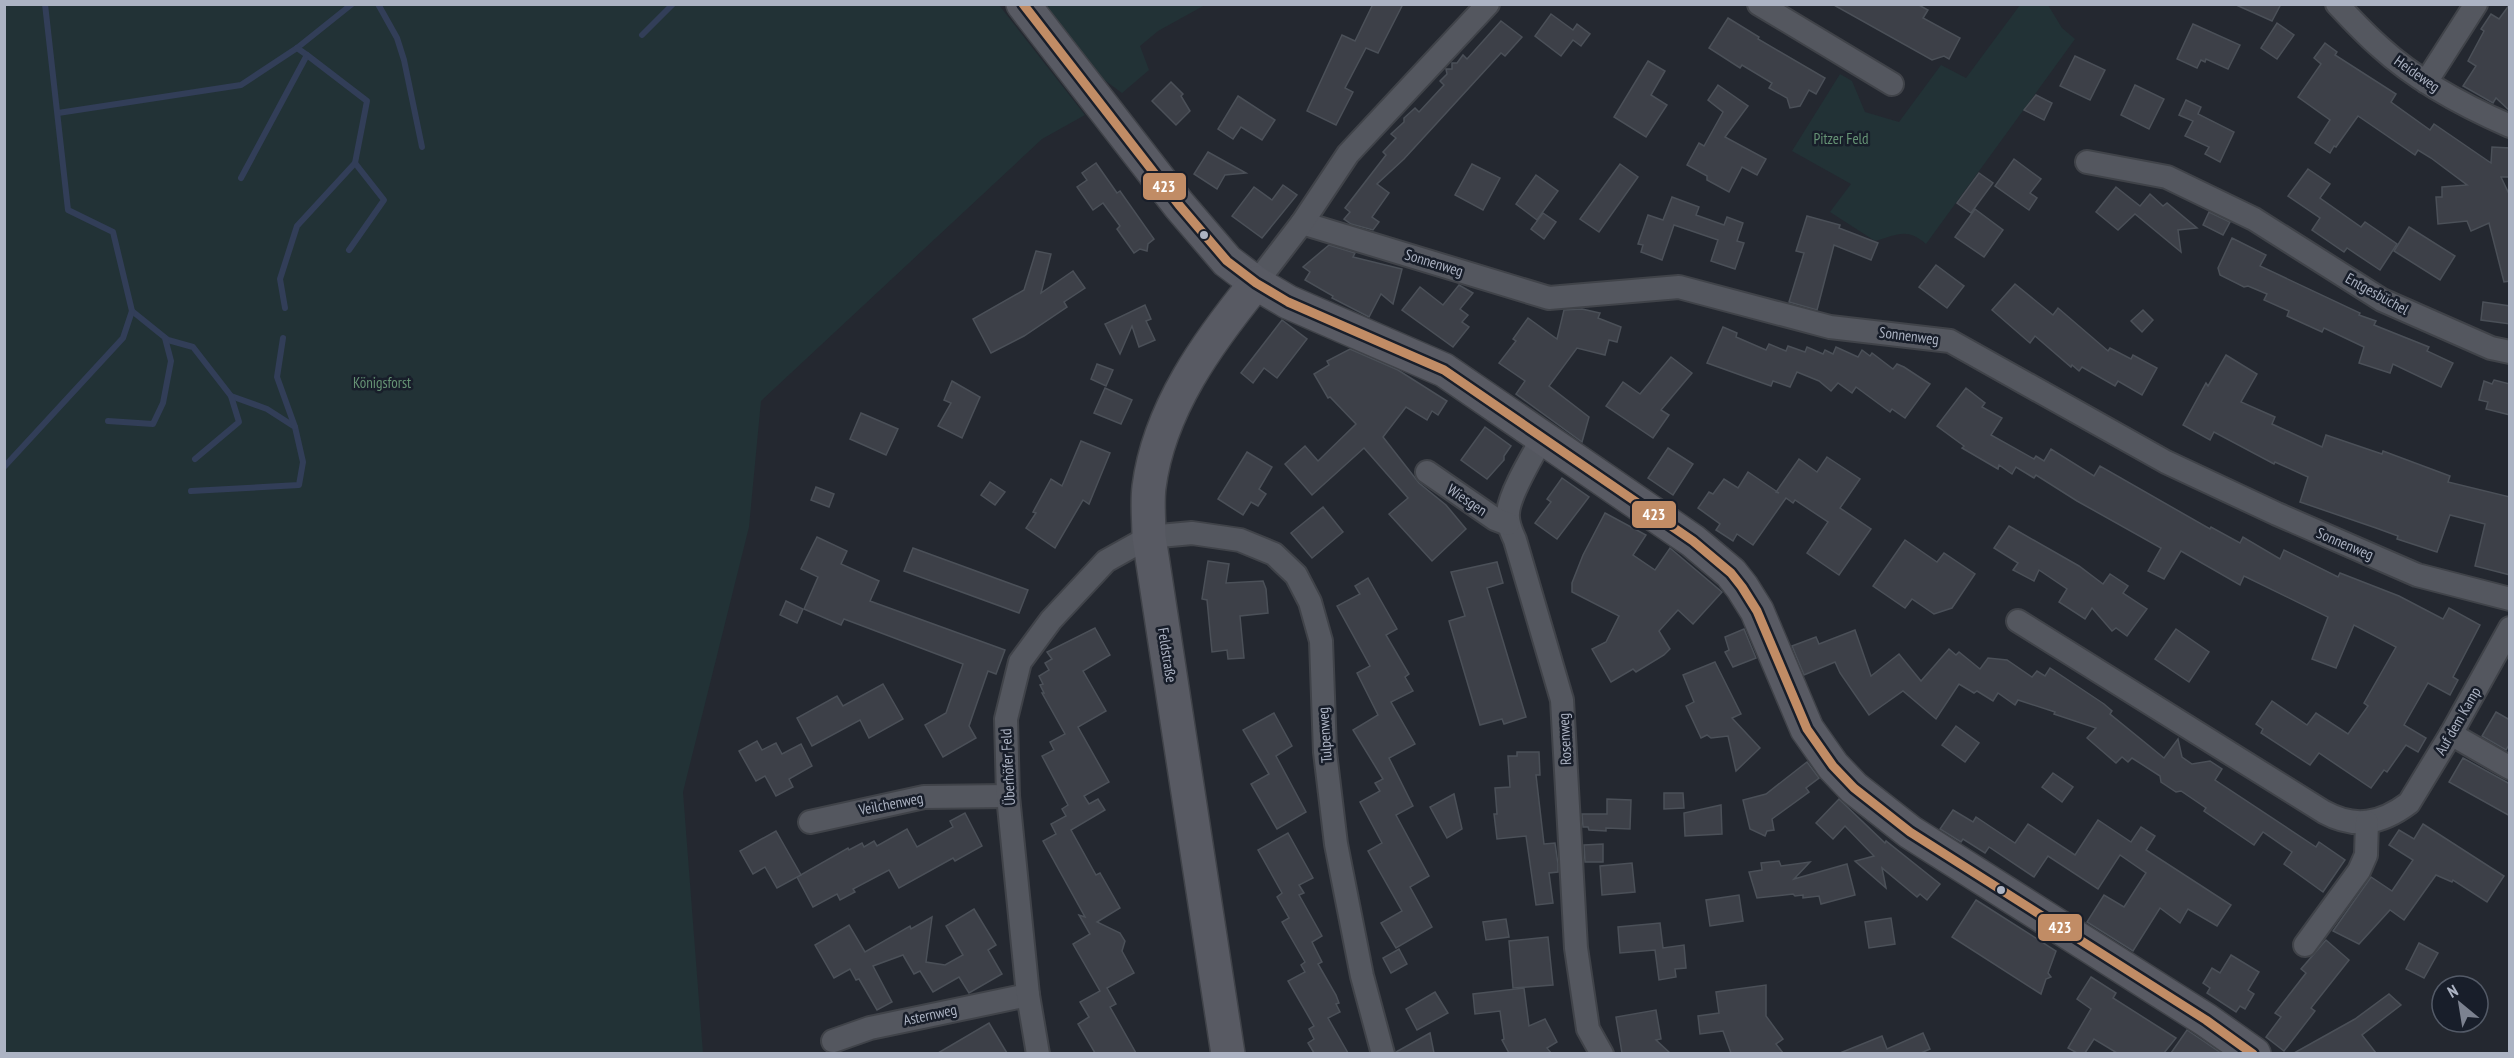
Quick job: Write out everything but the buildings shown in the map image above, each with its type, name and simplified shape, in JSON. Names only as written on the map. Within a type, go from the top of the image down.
[{"type":"main road","points":[[1023,4],[1207,239],[1227,261],[1256,283],[1288,302],[1444,370],[1693,541],[1731,573],[1757,611],[1807,729],[1833,766],[1881,812],[2254,1053]]},
{"type":"main road","name":"Feldstraße","points":[[1228,1053],[1149,537],[1149,488],[1158,451],[1174,405],[1224,322],[1256,283]]},
{"type":"street","points":[[1256,283],[1302,224],[1348,154],[1488,4]]},
{"type":"street","points":[[1759,4],[1892,84]]},
{"type":"street","name":"Heideweg","points":[[2337,4],[2381,49],[2426,82],[2476,111],[2510,126]]},
{"type":"street","points":[[2426,82],[2476,4]]},
{"type":"street","name":"Entgesbüchel","points":[[2087,162],[2167,177],[2254,219],[2382,300],[2491,348],[2510,352]]},
{"type":"street","name":"Sonnenweg","points":[[1302,224],[1549,297],[1679,287],[1830,327],[1950,341],[2166,462],[2277,514],[2417,575],[2510,599]]},
{"type":"street","points":[[1508,524],[1508,512],[1512,500],[1543,436]]},
{"type":"street","name":"Wiesgen","points":[[1427,472],[1495,519],[1508,524]]},
{"type":"street","name":"Rosenweg","points":[[1508,524],[1515,540],[1562,700],[1576,948],[1588,1029],[1602,1053]]},
{"type":"street","name":"Tulpenweg","points":[[1149,537],[1192,533],[1240,540],[1274,554],[1296,575],[1310,602],[1321,641],[1325,752],[1336,844],[1362,976],[1383,1053]]},
{"type":"street","name":"Überhöfer Feld","points":[[1038,1053],[1028,995],[1008,795],[1006,719],[1020,662],[1051,620],[1106,561],[1149,537]]},
{"type":"street","name":"Auf dem Kamp","points":[[2018,621],[2324,812],[2340,821],[2367,822],[2389,816],[2409,803],[2451,734],[2510,628]]},
{"type":"street","points":[[2451,734],[2510,768]]},
{"type":"street","name":"Veilchenweg","points":[[810,822],[924,796],[1008,795]]},
{"type":"street","points":[[2305,945],[2359,871],[2367,849],[2367,822]]},
{"type":"street","name":"Asternweg","points":[[833,1041],[870,1028],[1028,995]]},
{"type":"green space","name":"Königsforst","points":[[5,4],[999,5],[1085,115],[1042,139],[761,401],[749,527],[683,792],[703,1053],[5,1053]]},
{"type":"green space","points":[[1043,5],[1205,5],[1158,31],[1140,46],[1149,70],[1122,93],[1103,79]]},
{"type":"green space","name":"Pitzer Feld","points":[[2020,5],[2048,5],[2062,28],[2075,39],[1926,244],[1907,234],[1875,241],[1830,212],[1851,184],[1792,151],[1840,74],[1852,81],[1865,112],[1899,122],[1941,65],[1966,78]]},
{"type":"waterway","points":[[4,467],[123,338],[132,311],[113,232],[68,210],[45,4]]},
{"type":"waterway","points":[[58,113],[241,85],[297,48],[352,4]]},
{"type":"waterway","points":[[378,4],[397,38],[404,60],[422,147]]},
{"type":"waterway","points":[[642,35],[673,4]]},
{"type":"waterway","points":[[241,178],[307,55],[297,48]]},
{"type":"waterway","points":[[285,308],[280,279],[297,226],[355,163],[367,101],[307,55]]},
{"type":"waterway","points":[[349,250],[384,200],[355,163]]},
{"type":"waterway","points":[[132,311],[168,340],[193,347],[231,396],[267,409],[295,427],[303,462],[299,485],[191,491]]},
{"type":"waterway","points":[[108,421],[153,424],[163,403],[171,361],[165,338]]},
{"type":"waterway","points":[[283,338],[277,377],[295,427]]},
{"type":"waterway","points":[[195,459],[239,422],[231,396]]},
{"type":"transit line","name":"423","points":[[1023,4],[1179,205],[1227,261],[1256,283],[1288,302],[1444,370],[1693,541],[1731,573],[1742,587],[1757,611],[1807,729],[1833,766],[1854,788],[1910,832],[2206,1020],[2253,1054]]}]
